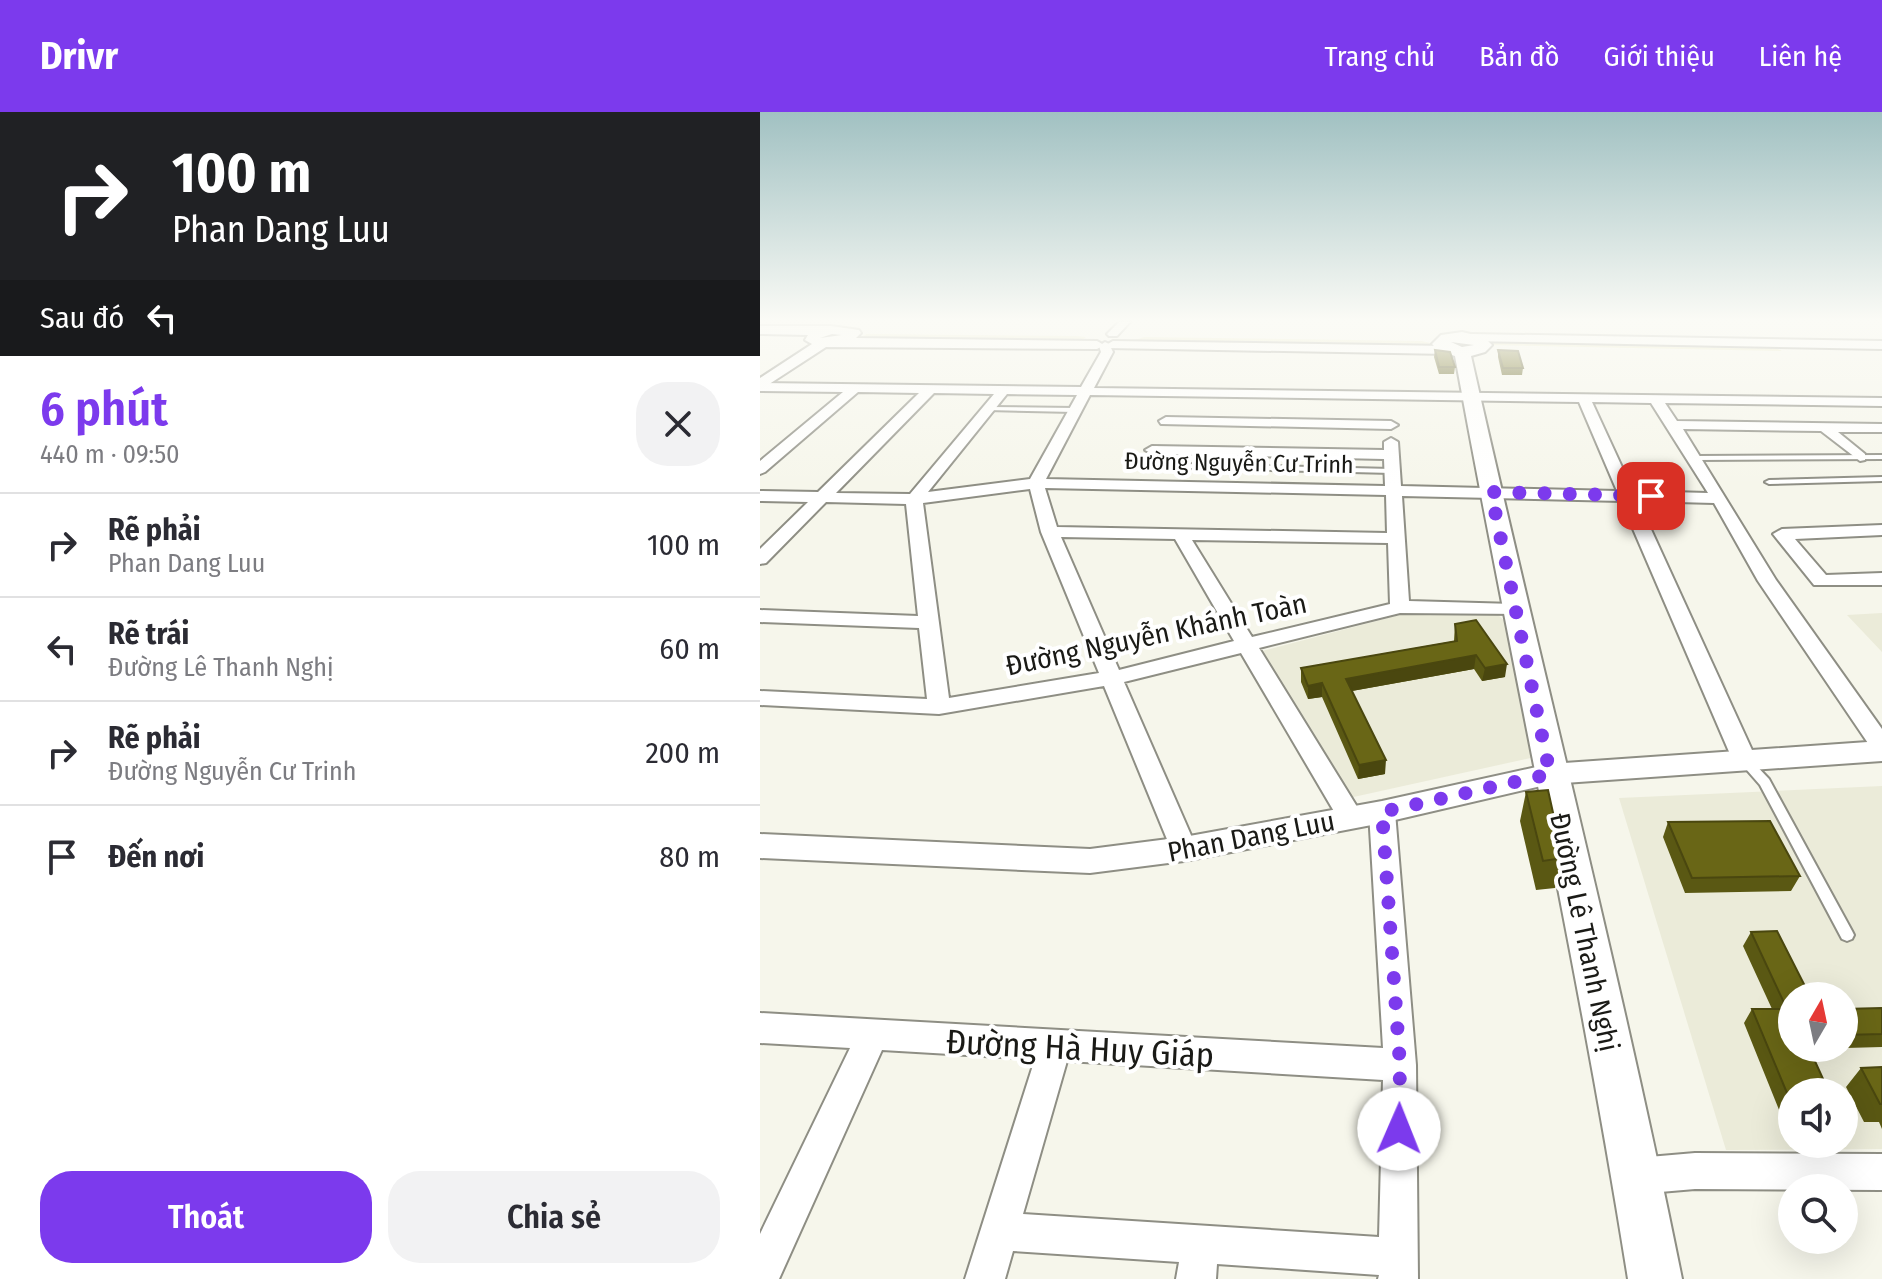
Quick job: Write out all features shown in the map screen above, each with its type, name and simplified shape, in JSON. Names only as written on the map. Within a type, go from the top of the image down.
[{"type":"main road","name":"Đường Lê Thanh Nghị","points":[[1468,376],[1514,610],[1637,1176],[1655,1279]]},
{"type":"street","points":[[1094,376],[1036,483],[1050,532],[1184,849]]},
{"type":"street","points":[[760,386],[1882,402]]},
{"type":"street","points":[[760,469],[854,389]]},
{"type":"street","points":[[760,559],[930,390]]},
{"type":"street","points":[[939,707],[914,499],[1003,391]]},
{"type":"street","points":[[1136,485],[1178,392]]},
{"type":"street","points":[[1390,397],[1400,607]]},
{"type":"street","points":[[1584,399],[1745,761]]},
{"type":"street","points":[[1656,400],[1696,458],[1767,581],[1882,749]]},
{"type":"street","points":[[1817,401],[1846,428]]},
{"type":"street","points":[[1166,421],[1391,425]]},
{"type":"street","points":[[1674,425],[1882,428]]},
{"type":"street","points":[[1824,427],[1860,457]]},
{"type":"street","points":[[1152,450],[1392,463]]},
{"type":"street","name":"Đường Nguyễn Cư Trinh","points":[[760,496],[914,499],[1036,483],[1718,498]]},
{"type":"street","points":[[1882,530],[1782,534],[1821,581],[1882,579]]},
{"type":"street","points":[[1050,532],[1395,538]]},
{"type":"street","points":[[999,1231],[1198,1261],[1398,1268],[1400,1065],[1367,815],[1245,645],[1180,534]]},
{"type":"street","name":"Đường Nguyễn Khánh Toàn","points":[[760,698],[939,707],[1112,678],[1400,607],[1514,610]]},
{"type":"street","points":[[760,616],[929,622]]},
{"type":"street","name":"Phan Dang Luu","points":[[760,846],[1090,861],[1184,849],[1367,815],[1550,774],[1882,749]]},
{"type":"street","name":"Đường Hà Huy Giáp","points":[[760,1028],[872,1037],[1400,1065]]},
{"type":"street","points":[[760,1276],[872,1037]]},
{"type":"street","points":[[985,1279],[1055,1047]]},
{"type":"street","points":[[1637,1176],[1695,1171],[1882,1172]]},
{"type":"lane","points":[[989,409],[1074,410]]},
{"type":"lane","points":[[1696,458],[1882,457]]},
{"type":"lane","points":[[1145,465],[1392,463]]},
{"type":"lane","points":[[1769,482],[1882,479]]},
{"type":"lane","points":[[1745,761],[1765,782],[1847,935]]},
{"type":"shaded area","points":[[1407,613],[1498,615],[1508,624],[1535,757],[1349,798],[1262,651]]},
{"type":"shaded area","points":[[1882,613],[1882,652],[1847,615]]},
{"type":"shaded area","points":[[1882,786],[1882,1149],[1858,1149],[1858,1078],[1778,1078],[1778,1150],[1726,1150],[1619,798]]},
{"type":"building","points":[[1476,620],[1507,664],[1485,668],[1476,655],[1346,679],[1386,760],[1359,765],[1322,683],[1308,686],[1301,668],[1457,641],[1455,624]]},
{"type":"building","points":[[1548,790],[1563,858],[1543,861],[1526,792]]},
{"type":"building","points":[[1770,821],[1800,876],[1692,878],[1668,822]]},
{"type":"building","points":[[1777,931],[1803,982],[1778,982],[1778,990],[1751,932]]},
{"type":"building","points":[[1882,1008],[1882,1034],[1858,1035],[1858,1009]]},
{"type":"building","points":[[1752,1009],[1778,1009],[1778,1062],[1815,1062],[1823,1078],[1781,1078]]},
{"type":"building","points":[[1882,1067],[1882,1104],[1880,1104],[1861,1068]]},
{"type":"route","points":[[1399,1129],[1400,1065],[1382,812],[1550,774],[1491,492],[1651,496]]}]
